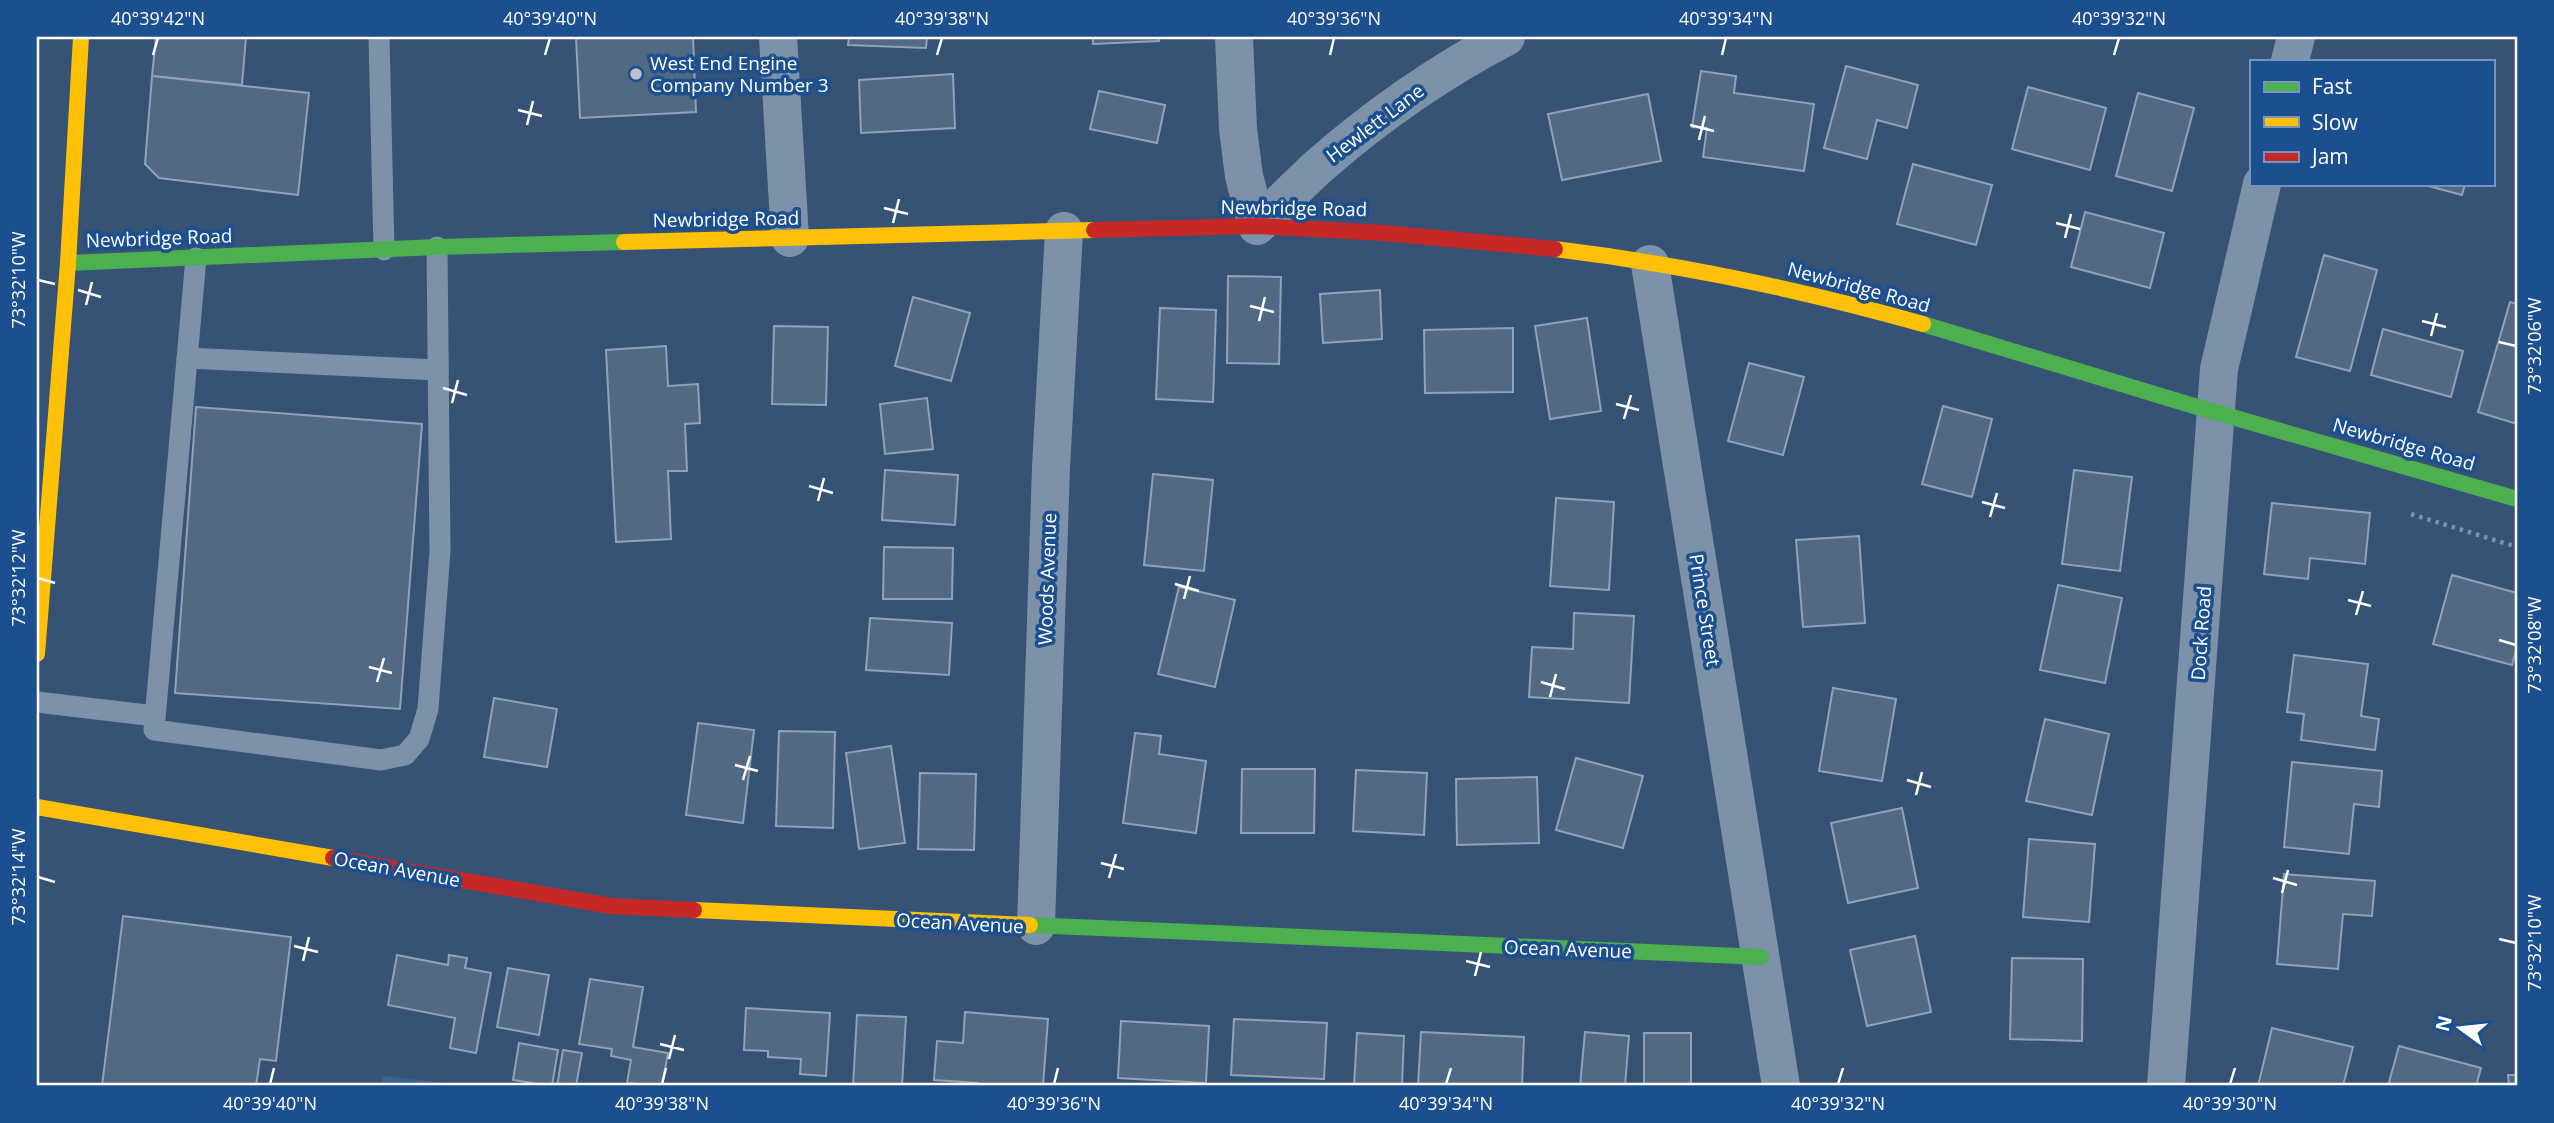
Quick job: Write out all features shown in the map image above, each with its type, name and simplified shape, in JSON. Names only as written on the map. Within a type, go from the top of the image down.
[{"type":"street","points":[[37,654],[43,486],[59,370],[81,37]]},
{"type":"street","points":[[778,37],[790,238]]},
{"type":"street","points":[[1234,37],[1238,129],[1244,176],[1257,226]]},
{"type":"street","name":"Hewlett Lane","points":[[1257,226],[1319,166],[1387,112],[1459,61],[1506,37]]},
{"type":"street","points":[[2290,60],[2296,37]]},
{"type":"street","name":"Dock Road","points":[[2166,1086],[2219,369],[2262,186]]},
{"type":"street","name":"Newbridge Road","points":[[47,263],[437,247],[1257,226],[1487,240],[1761,283],[1901,319],[2517,499]]},
{"type":"street","name":"Woods Avenue","points":[[1035,926],[1051,467],[1064,231]]},
{"type":"street","name":"Prince Street","points":[[1650,264],[1761,957]]},
{"type":"street","name":"Ocean Avenue","points":[[37,807],[611,906],[1761,957]]},
{"type":"street","points":[[1761,957],[1781,1086]]},
{"type":"lane","points":[[379,37],[384,250]]},
{"type":"lane","points":[[196,258],[154,730],[381,760],[405,755],[419,739],[428,709],[439,564],[437,247]]},
{"type":"lane","points":[[187,358],[438,370]]},
{"type":"lane","points":[[37,369],[59,370]]},
{"type":"lane","points":[[37,702],[155,716]]},
{"type":"path","points":[[2407,513],[2517,547]]},
{"type":"water","points":[[383,1076],[471,1086],[381,1086]]},
{"type":"building","points":[[156,37],[246,37],[242,85],[152,76]]},
{"type":"building","name":"West End Engine Company Number 3","points":[[576,37],[693,37],[696,112],[580,118]]},
{"type":"building","points":[[849,37],[927,37],[926,48],[848,45]]},
{"type":"building","points":[[1093,37],[1158,37],[1159,41],[1093,44]]},
{"type":"building","points":[[1846,66],[1918,85],[1907,128],[1877,120],[1867,159],[1824,148]]},
{"type":"building","points":[[1701,71],[1736,76],[1734,93],[1814,104],[1804,171],[1703,157],[1707,128],[1692,127]]},
{"type":"building","points":[[953,74],[955,128],[861,133],[859,80]]},
{"type":"building","points":[[152,76],[309,93],[298,195],[159,178],[145,164]]},
{"type":"building","points":[[2028,87],[2106,108],[2090,170],[2012,149]]},
{"type":"building","points":[[1099,91],[1165,105],[1157,143],[1090,129]]},
{"type":"building","points":[[2138,93],[2194,108],[2172,191],[2116,176]]},
{"type":"building","points":[[1648,94],[1661,161],[1562,180],[1548,114]]},
{"type":"building","points":[[1913,164],[1992,185],[1976,245],[1897,224]]},
{"type":"building","points":[[2428,186],[2464,186],[2462,195]]},
{"type":"building","points":[[2085,212],[2164,233],[2150,288],[2071,267]]},
{"type":"building","points":[[2324,255],[2377,270],[2350,371],[2296,357]]},
{"type":"building","points":[[1228,276],[1281,277],[1279,364],[1227,363]]},
{"type":"building","points":[[1380,290],[1382,339],[1323,343],[1320,294]]},
{"type":"building","points":[[913,297],[970,313],[951,381],[895,366]]},
{"type":"building","points":[[2510,302],[2517,304],[2517,424],[2478,412]]},
{"type":"building","points":[[1160,308],[1216,310],[1213,402],[1156,399]]},
{"type":"building","points":[[1587,318],[1601,411],[1550,419],[1535,326]]},
{"type":"building","points":[[774,326],[828,327],[826,405],[772,404]]},
{"type":"building","points":[[1513,328],[1513,392],[1425,393],[1424,330]]},
{"type":"building","points":[[2383,329],[2463,351],[2451,397],[2371,375]]},
{"type":"building","points":[[666,346],[668,386],[698,384],[700,423],[685,424],[687,471],[668,471],[671,539],[616,542],[606,350]]},
{"type":"building","points":[[1749,363],[1804,377],[1783,455],[1728,441]]},
{"type":"building","points":[[927,398],[933,449],[885,454],[880,404]]},
{"type":"building","points":[[1943,406],[1992,419],[1972,497],[1922,484]]},
{"type":"building","points":[[196,407],[422,424],[400,709],[175,693]]},
{"type":"building","points":[[885,470],[958,475],[955,525],[882,520]]},
{"type":"building","points":[[2074,470],[2132,477],[2120,571],[2062,564]]},
{"type":"building","points":[[1153,474],[1213,480],[1204,571],[1144,565]]},
{"type":"building","points":[[1556,498],[1614,502],[1609,590],[1550,586]]},
{"type":"building","points":[[2272,503],[2370,513],[2365,564],[2310,558],[2308,579],[2264,574]]},
{"type":"building","points":[[1859,536],[1865,623],[1803,627],[1796,540]]},
{"type":"building","points":[[884,547],[953,548],[952,599],[883,599]]},
{"type":"building","points":[[2452,575],[2517,593],[2517,647],[2512,665],[2433,644]]},
{"type":"building","points":[[2058,585],[2122,598],[2105,683],[2040,670]]},
{"type":"building","points":[[1179,587],[1235,600],[1215,687],[1158,674]]},
{"type":"building","points":[[1574,613],[1634,616],[1629,703],[1529,697],[1532,647],[1573,649]]},
{"type":"building","points":[[870,618],[952,623],[949,675],[866,670]]},
{"type":"building","points":[[2294,655],[2368,664],[2361,716],[2379,719],[2375,750],[2301,740],[2304,714],[2287,712]]},
{"type":"building","points":[[1833,688],[1896,699],[1882,781],[1819,771]]},
{"type":"building","points":[[494,698],[557,709],[547,767],[484,757]]},
{"type":"building","points":[[2045,719],[2109,734],[2092,815],[2026,801]]},
{"type":"building","points":[[698,723],[754,730],[743,823],[686,815]]},
{"type":"building","points":[[779,731],[835,732],[833,828],[776,826]]},
{"type":"building","points":[[1135,733],[1161,736],[1159,754],[1206,761],[1196,833],[1123,823]]},
{"type":"building","points":[[891,746],[905,843],[859,849],[846,753]]},
{"type":"building","points":[[1576,758],[1643,776],[1623,848],[1556,830]]},
{"type":"building","points":[[2292,762],[2382,771],[2379,807],[2354,804],[2349,854],[2284,847]]},
{"type":"building","points":[[1242,769],[1315,769],[1314,833],[1241,833]]},
{"type":"building","points":[[1356,770],[1427,773],[1424,835],[1353,831]]},
{"type":"building","points":[[920,773],[976,774],[974,850],[918,849]]},
{"type":"building","points":[[1537,777],[1539,843],[1457,845],[1456,779]]},
{"type":"building","points":[[1902,808],[1918,888],[1848,903],[1831,823]]},
{"type":"building","points":[[2029,839],[2095,844],[2089,922],[2023,917]]},
{"type":"building","points":[[2284,874],[2375,881],[2372,916],[2343,914],[2338,969],[2277,964]]},
{"type":"building","points":[[123,916],[291,937],[276,1061],[260,1059],[256,1086],[102,1086]]},
{"type":"building","points":[[1915,936],[1931,1012],[1867,1026],[1850,950]]},
{"type":"building","points":[[397,955],[448,965],[449,955],[467,958],[465,968],[491,973],[476,1053],[450,1048],[455,1018],[388,1005]]},
{"type":"building","points":[[2012,958],[2083,959],[2082,1041],[2010,1039]]},
{"type":"building","points":[[508,968],[549,975],[539,1035],[497,1027]]},
{"type":"building","points":[[590,979],[643,987],[633,1047],[668,1053],[662,1086],[627,1083],[631,1060],[611,1056],[612,1049],[579,1044]]},
{"type":"building","points":[[746,1008],[830,1013],[826,1076],[800,1074],[801,1059],[768,1057],[768,1051],[744,1050]]},
{"type":"building","points":[[965,1012],[1048,1019],[1043,1086],[978,1086],[978,1083],[934,1080],[937,1041],[963,1043]]},
{"type":"building","points":[[857,1015],[906,1017],[902,1086],[853,1086]]},
{"type":"building","points":[[1234,1019],[1327,1023],[1324,1079],[1231,1075]]},
{"type":"building","points":[[1121,1021],[1209,1026],[1206,1083],[1118,1078]]},
{"type":"building","points":[[2272,1028],[2353,1047],[2343,1086],[2258,1086]]},
{"type":"building","points":[[1421,1032],[1524,1037],[1522,1086],[1418,1086]]},
{"type":"building","points":[[1585,1032],[1629,1036],[1625,1086],[1580,1086]]},
{"type":"building","points":[[1357,1033],[1404,1036],[1402,1086],[1354,1086]]},
{"type":"building","points":[[1644,1033],[1691,1033],[1691,1086],[1644,1086]]},
{"type":"building","points":[[519,1043],[558,1050],[552,1086],[513,1080]]},
{"type":"building","points":[[2399,1046],[2481,1068],[2476,1086],[2388,1086]]},
{"type":"building","points":[[563,1050],[582,1053],[576,1086],[557,1086]]},
{"type":"building","points":[[2508,1075],[2517,1075],[2517,1086],[2509,1086]]},
{"type":"traffic: fast","points":[[68,263],[624,242]]},
{"type":"traffic: fast","points":[[1923,324],[2517,499]]},
{"type":"traffic: fast","points":[[1030,925],[1761,957]]},
{"type":"traffic: slow","points":[[37,654],[68,263],[81,37]]},
{"type":"traffic: slow","points":[[624,242],[1094,230]]},
{"type":"traffic: slow","points":[[1555,249],[1741,279],[1923,324]]},
{"type":"traffic: slow","points":[[37,807],[333,858]]},
{"type":"traffic: slow","points":[[694,910],[1030,925]]},
{"type":"traffic: jam","points":[[1094,230],[1257,226],[1384,233],[1555,249]]},
{"type":"traffic: jam","points":[[333,858],[611,906],[694,910]]},
{"type":"place","name":"West End Engine Company Number 3","points":[[636,74]]}]
